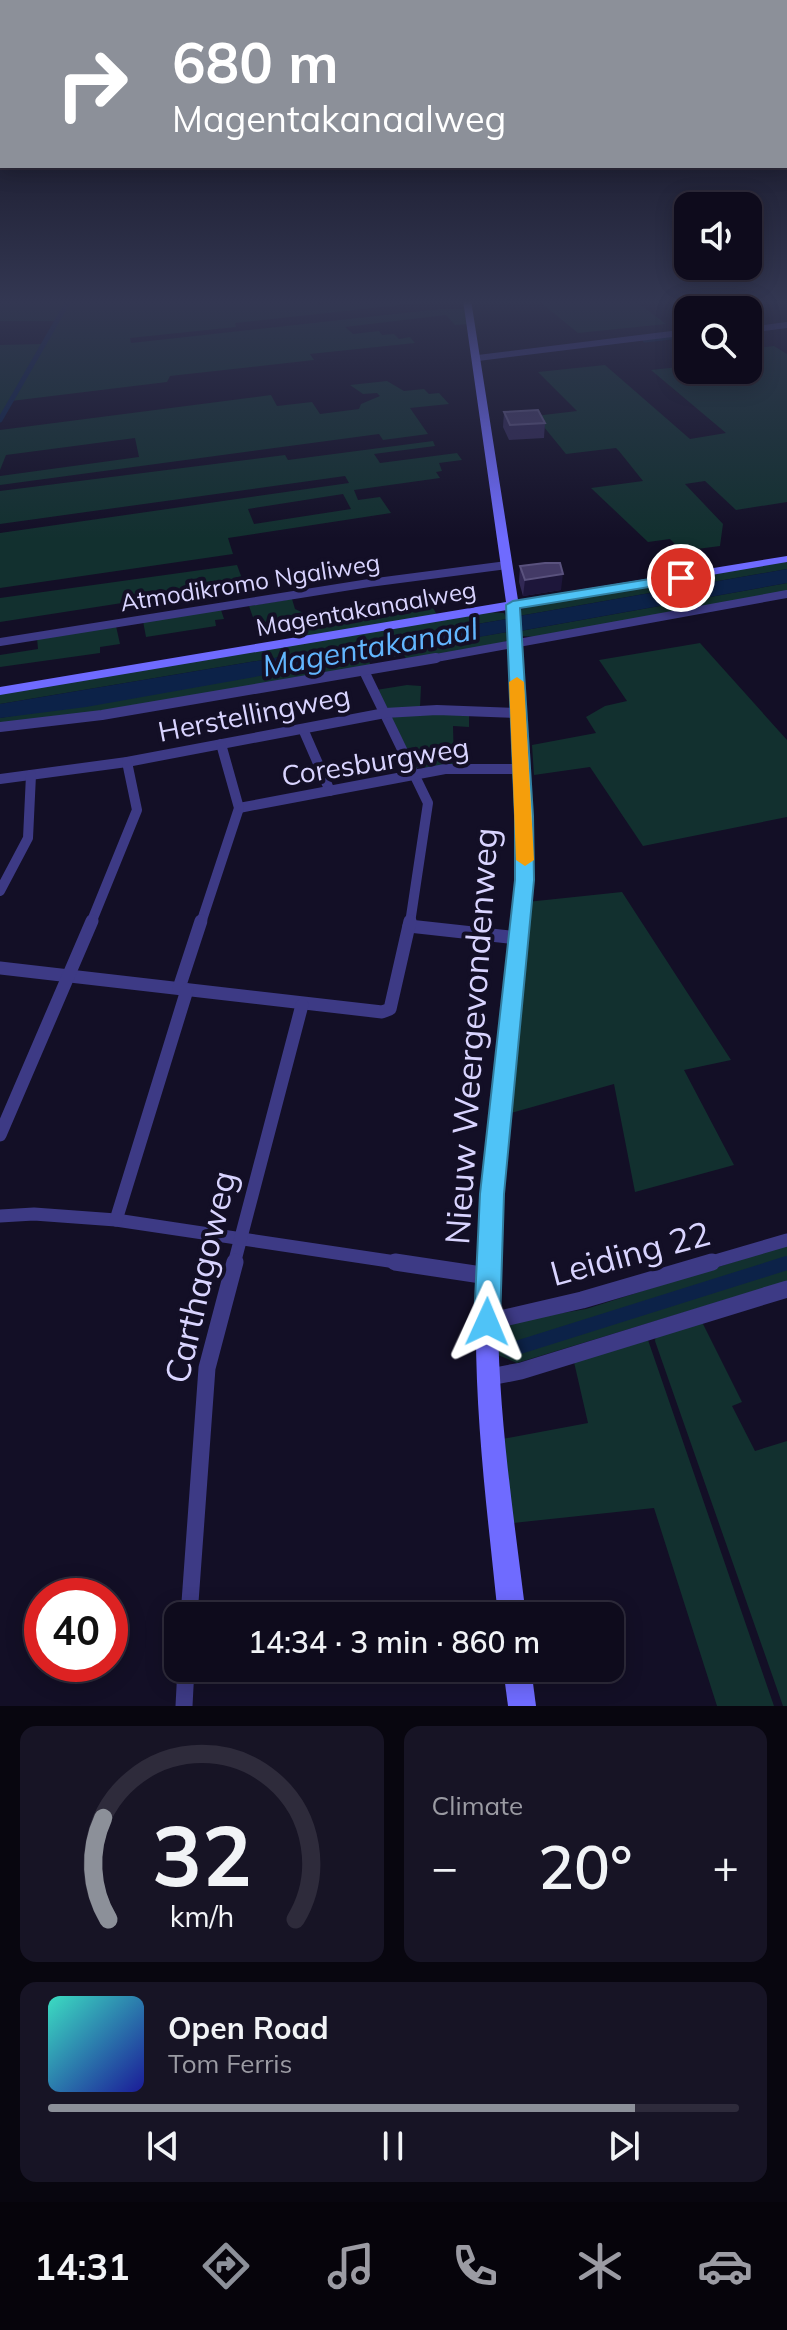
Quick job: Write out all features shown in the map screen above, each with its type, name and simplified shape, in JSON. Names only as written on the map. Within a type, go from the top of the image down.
[{"type":"street","name":"Nieuw Weergevondenweg","points":[[481,380],[513,608],[525,841],[492,1194],[487,1322],[511,1602]]},
{"type":"street","name":"Magentakanaalweg","points":[[0,691],[513,608],[787,559]]},
{"type":"street","name":"Atmodikromo Ngaliweg","points":[[0,642],[321,590],[507,565]]},
{"type":"street","points":[[0,727],[102,715],[364,671],[514,638],[787,594]]},
{"type":"street","points":[[0,968],[302,1005],[382,1012],[390,1009],[409,926],[428,809],[416,775],[364,671]]},
{"type":"street","name":"Herstellingweg","points":[[0,779],[127,762],[385,713],[437,710],[518,713]]},
{"type":"street","points":[[303,729],[330,791]]},
{"type":"street","points":[[116,1220],[239,808],[221,744]]},
{"type":"street","points":[[0,1135],[137,815],[127,762]]},
{"type":"street","name":"Coresburgweg","points":[[239,808],[469,767],[520,769]]},
{"type":"street","points":[[0,891],[28,838],[31,775]]},
{"type":"street","points":[[409,926],[518,938]]},
{"type":"street","name":"Carthagoweg","points":[[190,1602],[204,1382],[239,1237],[302,1005]]},
{"type":"street","points":[[0,1216],[34,1214],[116,1220],[488,1276]]},
{"type":"street","name":"Leiding 22","points":[[487,1322],[582,1300],[787,1240]]},
{"type":"street","points":[[490,1377],[521,1371],[787,1289]]},
{"type":"street","points":[[184,1706],[185,1682]]},
{"type":"street","points":[[519,1682],[522,1706]]},
{"type":"green space","points":[[0,380],[168,380],[11,401],[0,420]]},
{"type":"green space","points":[[546,380],[622,380],[690,439],[726,433],[662,380],[674,380],[674,384],[762,384],[762,380],[787,380],[787,502],[736,510],[705,481],[685,484],[723,524],[720,546],[682,551],[670,539],[648,542],[591,488],[643,481],[619,451],[616,448],[566,454],[535,416],[577,411]]},
{"type":"green space","points":[[387,381],[404,391],[424,389],[429,394],[439,393],[449,404],[410,408],[428,434],[383,440],[379,434],[0,485],[0,476],[139,457],[135,438],[6,455],[0,470],[0,430],[271,395],[277,406],[312,402],[320,414],[359,409],[361,404],[380,396],[377,393],[363,394],[350,385]]},
{"type":"green space","points":[[433,441],[435,446],[374,454],[380,463],[457,453],[462,460],[439,463],[442,471],[436,472],[440,478],[354,490],[358,500],[380,497],[391,513],[228,538],[233,554],[0,588],[0,533],[349,483],[345,476],[0,524],[0,491],[285,455],[288,460]],"holes":[[[343,494],[351,509],[254,524],[248,509]]]},
{"type":"green space","points":[[787,561],[787,569],[519,616],[519,610],[537,605]]},
{"type":"green space","points":[[237,565],[244,584],[0,622],[0,598]]},
{"type":"green space","points":[[787,583],[787,591],[535,637],[520,636],[520,631]]},
{"type":"green space","points":[[427,597],[437,615],[294,639],[288,621],[256,626],[249,606],[292,599],[295,609],[308,615]]},
{"type":"green space","points":[[221,610],[224,619],[215,620],[216,626],[146,637],[143,621]]},
{"type":"green space","points":[[487,612],[504,613],[507,619],[0,704],[0,694]]},
{"type":"green space","points":[[116,626],[120,644],[100,647],[100,653],[0,667],[0,655],[38,649],[37,638]]},
{"type":"green space","points":[[507,632],[508,640],[502,643],[407,660],[404,655],[369,661],[371,667],[79,716],[0,726],[0,718]]},
{"type":"green space","points":[[700,643],[787,740],[787,817],[643,846],[590,767],[534,775],[532,745],[596,733],[586,717],[605,706],[627,701],[599,660]]},
{"type":"green space","points":[[421,686],[420,708],[388,709],[376,690]]},
{"type":"green space","points":[[469,713],[469,727],[453,726],[454,766],[417,768],[391,719],[392,716]]},
{"type":"green space","points":[[622,892],[731,1060],[684,1070],[734,1165],[635,1192],[614,1084],[511,1113],[527,902]]},
{"type":"green space","points":[[787,1245],[787,1281],[517,1363],[498,1355],[498,1330],[504,1323],[586,1309]]},
{"type":"green space","points":[[702,1322],[742,1402],[732,1406],[755,1451],[787,1441],[787,1706],[783,1706],[655,1341],[656,1334]]},
{"type":"green space","points":[[648,1340],[774,1706],[717,1706],[654,1508],[513,1523],[502,1439],[588,1423],[574,1362]]},
{"type":"water","points":[[787,569],[787,583],[520,631],[519,616]]},
{"type":"water","name":"Magentakanaal","points":[[507,619],[507,632],[86,707],[0,718],[0,704]]},
{"type":"building","points":[[538,410],[545,423],[510,425],[504,412]]},
{"type":"building","points":[[560,563],[563,574],[525,580],[520,566]]},
{"type":"waterway","points":[[0,420],[23,380]]},
{"type":"waterway","points":[[510,1350],[787,1263],[784,1264]]},
{"type":"waterway","points":[[510,1350],[599,1323]]},
{"type":"slow traffic","points":[[517,682],[525,860]]},
{"type":"route","points":[[487,1322],[492,1194],[524,880],[525,841],[513,605],[681,578]]}]
